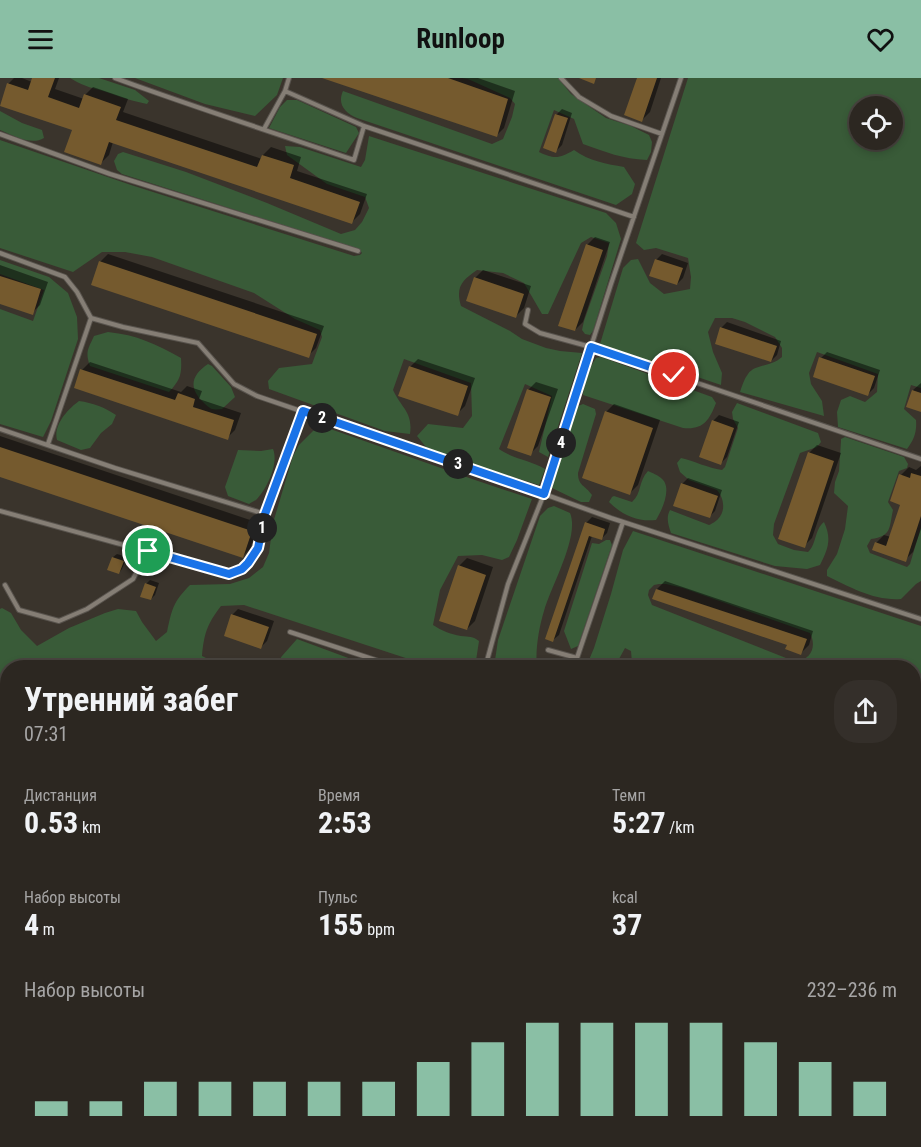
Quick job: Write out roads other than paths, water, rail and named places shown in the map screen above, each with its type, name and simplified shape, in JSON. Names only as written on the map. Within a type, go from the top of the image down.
[{"type":"lane","points":[[115,78],[189,106],[354,160],[364,126]]},
{"type":"lane","points":[[264,129],[285,91],[289,78]]},
{"type":"lane","points":[[561,78],[579,97],[611,116],[662,134]]},
{"type":"lane","points":[[487,660],[508,584],[544,494],[681,78]]},
{"type":"lane","points":[[285,91],[364,126],[634,217]]},
{"type":"lane","points":[[0,135],[110,174],[358,251]]},
{"type":"lane","points":[[0,253],[65,277],[77,292],[91,318],[198,343],[234,384],[257,396],[623,522],[921,619]]},
{"type":"lane","points":[[528,310],[525,324],[540,333],[591,347],[921,459]]},
{"type":"lane","points":[[48,444],[91,318]]},
{"type":"lane","points":[[0,511],[229,574],[242,569],[258,548],[265,514],[303,411]]},
{"type":"lane","points":[[0,429],[115,468],[265,514]]},
{"type":"lane","points":[[548,650],[577,658],[623,522]]},
{"type":"lane","points":[[5,585],[19,610],[59,621],[87,609],[133,579],[148,551]]},
{"type":"lane","points":[[290,632],[376,660]]}]
